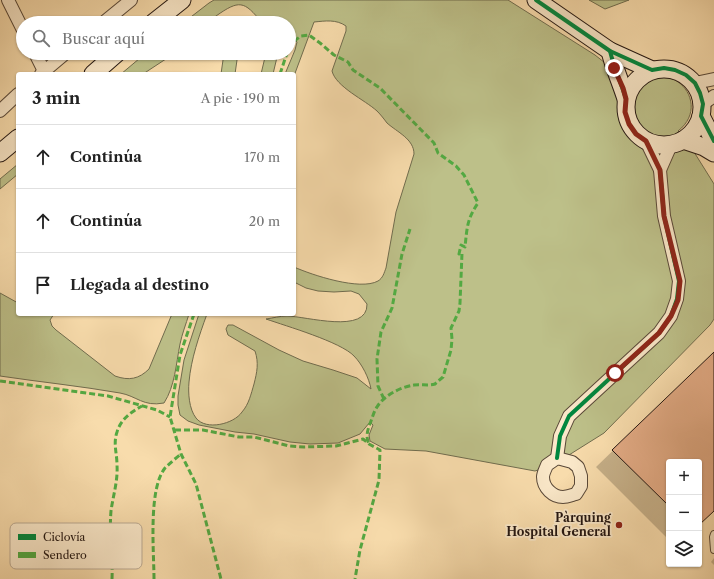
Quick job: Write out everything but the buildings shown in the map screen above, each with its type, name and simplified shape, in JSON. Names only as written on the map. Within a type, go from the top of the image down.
[{"type":"street","points":[[8,0],[16,16]]},
{"type":"street","points":[[162,16],[182,0]]},
{"type":"street","points":[[536,0],[610,51],[652,70]]},
{"type":"street","points":[[110,16],[124,2]]},
{"type":"street","points":[[610,51],[614,68],[626,99]]},
{"type":"street","points":[[37,60],[42,72]]},
{"type":"street","points":[[43,72],[58,60]]},
{"type":"street","points":[[95,72],[109,60]]},
{"type":"street","points":[[714,141],[706,105],[694,83],[686,75],[675,70],[664,68],[652,70],[638,78],[630,88],[626,99],[625,112],[629,124],[636,134],[646,141],[658,145],[677,142],[704,147],[714,153]]},
{"type":"street","points":[[694,83],[714,78]]},
{"type":"street","points":[[0,111],[16,96]]},
{"type":"street","points":[[660,170],[677,142],[691,134],[697,126],[706,105]]},
{"type":"street","points":[[0,153],[16,140]]},
{"type":"street","points":[[557,458],[560,436],[569,416],[659,333],[671,316],[678,300],[680,281],[664,216],[660,170],[646,141]]},
{"type":"lane","points":[[714,534],[714,550]]},
{"type":"green space","points":[[214,0],[508,0],[595,55],[638,89],[651,80],[663,77],[674,80],[684,87],[689,97],[691,108],[688,120],[678,131],[689,144],[714,184],[714,319],[710,325],[604,433],[553,465],[535,471],[426,451],[385,449],[370,441],[369,435],[373,425],[370,422],[360,434],[338,443],[310,444],[235,432],[199,425],[188,421],[180,415],[178,396],[184,360],[198,316],[206,316],[193,356],[189,391],[192,410],[196,418],[201,422],[213,425],[227,423],[233,420],[244,409],[251,395],[257,368],[255,351],[228,335],[226,329],[228,325],[233,325],[303,361],[357,378],[371,389],[365,371],[357,359],[338,345],[266,319],[287,316],[334,322],[357,319],[365,313],[367,304],[359,294],[351,291],[318,291],[306,288],[296,283],[296,268],[324,278],[348,283],[370,284],[380,280],[386,268],[396,212],[414,154],[411,144],[404,136],[387,123],[377,111],[345,88],[335,77],[332,71],[346,31],[346,26],[334,21],[314,22],[295,72],[286,72],[291,60],[296,60],[296,16],[257,16],[246,6],[236,5],[230,7],[217,16],[192,16]]},
{"type":"green space","points":[[589,0],[629,0],[605,9]]},
{"type":"green space","points":[[138,60],[164,60],[146,72],[123,72]]},
{"type":"green space","points":[[223,60],[237,60],[235,72],[221,72]]},
{"type":"green space","points":[[264,60],[276,60],[273,72],[261,72]]},
{"type":"green space","points":[[16,166],[16,176],[0,189],[0,179]]},
{"type":"green space","points":[[0,293],[16,302],[16,316],[53,316],[50,320],[52,326],[56,330],[115,376],[129,379],[138,377],[149,369],[171,316],[188,316],[181,340],[175,375],[171,389],[164,403],[151,404],[140,401],[126,394],[0,376]]},
{"type":"marked path","points":[[296,40],[301,36],[309,35],[334,55],[348,62],[353,70],[380,88],[434,143],[438,153],[456,166],[464,175],[478,203],[474,209],[467,229],[465,247],[461,245],[459,254],[462,253],[459,311],[451,328],[451,350],[443,377],[435,384],[409,386],[388,395],[375,410],[367,435],[369,444]]},
{"type":"marked path","points":[[281,72],[285,60]]},
{"type":"marked path","points":[[384,399],[378,386],[377,359],[381,332],[392,308],[402,254],[410,229]]},
{"type":"marked path","points":[[193,316],[180,355],[170,417],[181,454],[196,484],[221,579]]},
{"type":"marked path","points":[[0,381],[108,396],[157,410],[170,417]]},
{"type":"marked path","points":[[111,523],[111,511],[117,477],[115,445],[116,436],[121,423],[130,413],[142,406]]},
{"type":"marked path","points":[[175,430],[203,430],[239,437],[254,437],[289,446],[304,447],[336,446],[363,439],[380,450],[379,480],[360,550],[355,579]]},
{"type":"marked path","points":[[154,579],[153,521],[156,490],[165,468],[181,454]]},
{"type":"marked path","points":[[112,569],[112,579]]},
{"type":"cycle path","points":[[536,0],[610,51],[652,70],[664,68],[675,70],[686,75],[695,83],[700,93],[703,104],[701,116],[714,141]]},
{"type":"cycle path","points":[[610,51],[626,99]]},
{"type":"cycle path","points":[[557,458],[560,436],[569,416],[659,333],[671,316],[677,299],[679,281],[664,216],[660,170]]},
{"type":"place","name":"Pàrquing Hospital General","points":[[619,525]]},
{"type":"route","points":[[614,68],[626,99],[625,112],[629,124],[636,134],[646,141],[660,170],[664,216],[680,281],[678,300],[671,316],[659,333],[615,373]]}]
